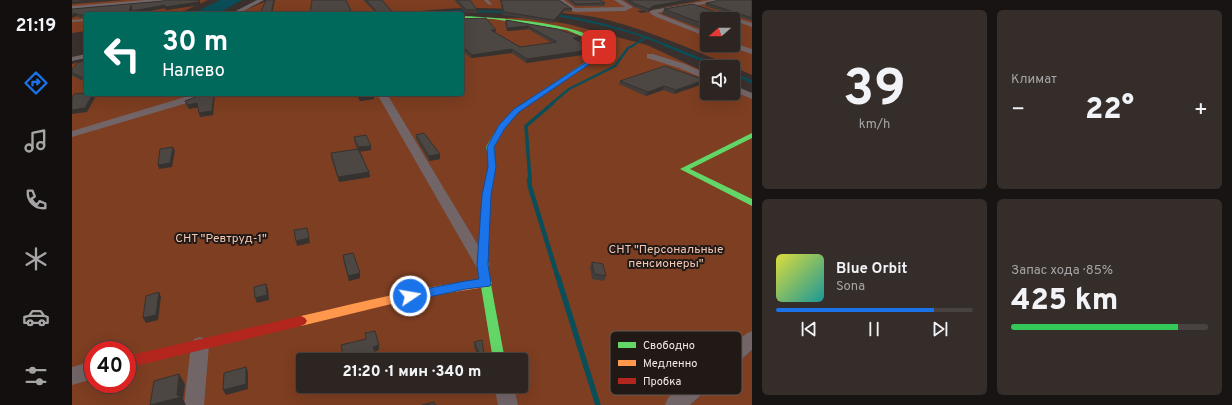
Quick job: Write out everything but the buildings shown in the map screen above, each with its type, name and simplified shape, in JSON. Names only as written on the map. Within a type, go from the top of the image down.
[{"type":"street","points":[[72,8],[164,0]]},
{"type":"street","points":[[237,12],[262,0]]},
{"type":"street","points":[[560,0],[574,10],[625,9],[630,7],[617,0]]},
{"type":"street","points":[[700,32],[652,12],[655,10],[721,0]]},
{"type":"street","points":[[690,5],[704,10]]},
{"type":"street","points":[[464,17],[488,16],[565,28],[585,35],[595,41],[599,47],[599,52],[590,62],[517,110],[502,127],[490,147],[492,167],[487,195],[482,265],[498,353]]},
{"type":"street","points":[[740,22],[752,26]]},
{"type":"street","points":[[740,48],[752,52]]},
{"type":"street","points":[[72,59],[84,56]]},
{"type":"street","points":[[650,56],[682,66],[700,74]]},
{"type":"street","points":[[740,91],[752,96]]},
{"type":"street","points":[[72,134],[185,101],[197,96]]},
{"type":"street","points":[[383,96],[482,265]]},
{"type":"street","points":[[752,135],[684,169],[752,204]]},
{"type":"street","points":[[136,360],[410,296],[466,285],[486,283]]},
{"type":"street","points":[[742,348],[752,339]]},
{"type":"street","points":[[194,405],[200,345]]},
{"type":"street","points":[[72,376],[84,373]]},
{"type":"street","points":[[505,393],[508,405]]},
{"type":"street","points":[[675,405],[687,395]]},
{"type":"lane","points":[[486,0],[490,4]]},
{"type":"lane","points":[[72,21],[84,20]]},
{"type":"green space","points":[[72,0],[208,0],[179,12],[84,12],[84,31],[72,33]]},
{"type":"green space","points":[[269,0],[717,0],[637,11],[641,13],[728,0],[752,0],[752,75],[740,70],[740,60],[717,60],[642,30],[596,17],[487,8],[451,8],[410,12],[241,12]]},
{"type":"green space","name":"СНТ \"Ревтруд-1\"","points":[[464,18],[531,18],[568,24],[647,45],[700,70],[700,100],[740,100],[740,90],[752,96],[752,331],[742,340],[742,331],[610,331],[610,395],[677,395],[665,405],[72,405],[72,64],[84,61],[84,96],[464,96]]},
{"type":"green space","points":[[752,350],[752,405],[690,405],[701,395],[742,395],[742,359]]},
{"type":"water","points":[[220,0],[242,0],[221,12],[196,12]]},
{"type":"waterway","points":[[442,12],[507,12]]},
{"type":"waterway","points":[[556,15],[613,27],[646,37]]},
{"type":"waterway","points":[[632,46],[646,37]]},
{"type":"waterway","points":[[646,37],[668,46]]},
{"type":"waterway","points":[[665,45],[702,60]]},
{"type":"waterway","points":[[551,104],[569,89],[615,66],[628,48],[632,46]]},
{"type":"waterway","points":[[740,76],[752,82]]},
{"type":"waterway","points":[[530,180],[526,126],[553,103]]},
{"type":"waterway","points":[[529,179],[530,187],[558,278]]},
{"type":"waterway","points":[[558,277],[598,405]]},
{"type":"traffic: fast","points":[[464,17],[493,18],[568,29],[590,38],[597,44],[599,52],[589,62],[517,110],[502,127],[490,147],[491,154]]},
{"type":"traffic: fast","points":[[752,135],[684,169],[752,203]]},
{"type":"traffic: fast","points":[[484,274],[498,353]]},
{"type":"traffic: slow","points":[[301,321],[416,294],[486,283]]},
{"type":"traffic: jam","points":[[484,274],[482,265],[487,195],[492,167],[491,154]]},
{"type":"traffic: jam","points":[[136,360],[301,321]]},
{"type":"route","points":[[410,296],[466,285],[486,283],[482,265],[487,195],[492,167],[490,147],[502,127],[517,110],[547,92],[590,62],[599,52],[599,47]]},
{"type":"park label","name":"СНТ \"Персональные пенсионеры\"","points":[[666,257]]}]
